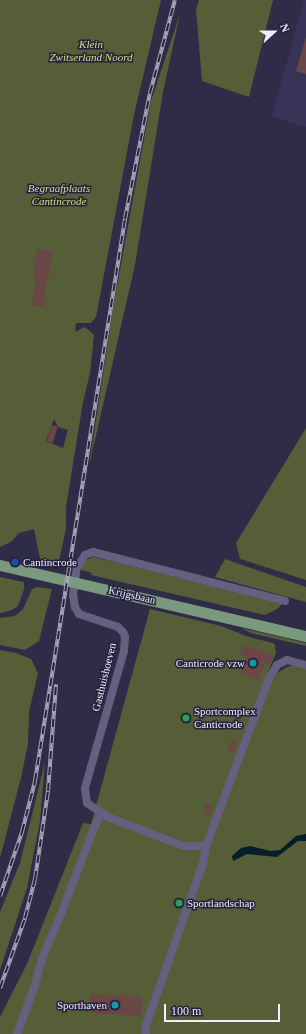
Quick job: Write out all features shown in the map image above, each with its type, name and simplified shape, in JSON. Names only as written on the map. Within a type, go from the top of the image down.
[{"type":"main road","name":"Krijgsbaan","points":[[0,565],[264,625],[306,636]]},
{"type":"main road","name":"Krijgsbaan","points":[[264,625],[306,628]]},
{"type":"street","name":"Gasthuishoeven","points":[[206,846],[183,846],[110,818],[87,803],[85,788],[125,644],[123,632],[118,627],[79,614],[75,607],[73,595],[77,567],[85,555],[93,552],[285,601]]},
{"type":"street","points":[[146,1034],[145,1028],[203,863],[206,846],[269,678],[278,665],[287,660],[306,665]]},
{"type":"street","points":[[17,1034],[35,985],[42,959],[94,828],[102,813]]},
{"type":"shaded area","points":[[304,0],[306,0],[306,127],[272,116]]},
{"type":"green space","points":[[0,0],[161,0],[134,115],[96,317],[91,323],[76,323],[75,332],[85,327],[94,335],[90,373],[83,402],[66,507],[66,528],[59,561],[40,559],[34,529],[19,533],[11,542],[0,547]],"holes":[[[54,419],[58,427],[68,430],[63,448],[46,441]]]},
{"type":"green space","points":[[199,0],[273,0],[249,97],[202,81],[196,9]]},
{"type":"green space","points":[[180,14],[163,92],[135,265],[89,466],[113,308],[151,101]]},
{"type":"green space","points":[[306,428],[306,580],[240,559],[236,543]]},
{"type":"green space","points":[[93,557],[282,604],[277,609],[265,615],[91,575],[92,573],[81,570],[81,565]]},
{"type":"green space","points":[[225,559],[306,587],[306,602],[215,577]]},
{"type":"green space","points":[[0,577],[24,582],[24,589],[18,606],[12,610],[2,613],[0,613]]},
{"type":"green space","points":[[37,587],[52,589],[39,641],[25,650],[0,645],[0,618],[15,616],[23,609],[32,589]]},
{"type":"green space","name":"Sportlandschap","points":[[150,609],[221,626],[249,637],[273,643],[275,645],[276,653],[268,672],[274,675],[293,665],[306,669],[306,1034],[0,1034],[0,1017],[27,964],[83,823],[91,824]]},
{"type":"green space","points":[[241,628],[306,643],[306,646],[251,633]]},
{"type":"green space","points":[[0,650],[16,653],[31,659],[38,673],[29,712],[28,744],[21,778],[0,858]]},
{"type":"green space","points":[[45,762],[40,821],[27,888],[0,970],[0,912],[20,863]]},
{"type":"water","points":[[306,834],[306,841],[298,841],[277,857],[247,854],[233,861],[232,856],[241,848],[250,846],[271,851],[280,850],[296,836]]},
{"type":"building","points":[[306,37],[306,74],[296,71]]},
{"type":"building","points":[[37,249],[53,251],[48,280],[46,280],[44,307],[32,305],[36,278],[33,278]]},
{"type":"building","points":[[52,425],[58,427],[52,443],[47,441]]},
{"type":"building","name":"Canticrode vzw","points":[[243,644],[273,655],[270,665],[262,662],[261,664],[264,665],[258,680],[241,674],[247,658],[240,653]]},
{"type":"building","points":[[232,739],[237,741],[233,752],[227,750]]},
{"type":"building","points":[[206,804],[212,807],[209,815],[203,813]]},
{"type":"building","name":"Sporthaven","points":[[90,994],[142,997],[141,1016],[89,1013]]},
{"type":"railway","points":[[0,896],[22,832],[35,781],[125,219],[150,93],[175,0]]},
{"type":"railway","points":[[0,988],[25,918],[35,879],[48,791],[56,684]]},
{"type":"place","name":"Cantincrode","points":[[15,562]]},
{"type":"place","name":"Canticrode vzw","points":[[253,663]]},
{"type":"place","name":"Sportcomplex Canticrode","points":[[186,718]]},
{"type":"place","name":"Sportlandschap","points":[[179,903]]},
{"type":"place","name":"Sporthaven","points":[[115,1005]]},
{"type":"park label","name":"Klein Zwitserland Noord","points":[[91,51]]},
{"type":"park label","name":"Begraafplaats Cantincrode","points":[[59,195]]}]
